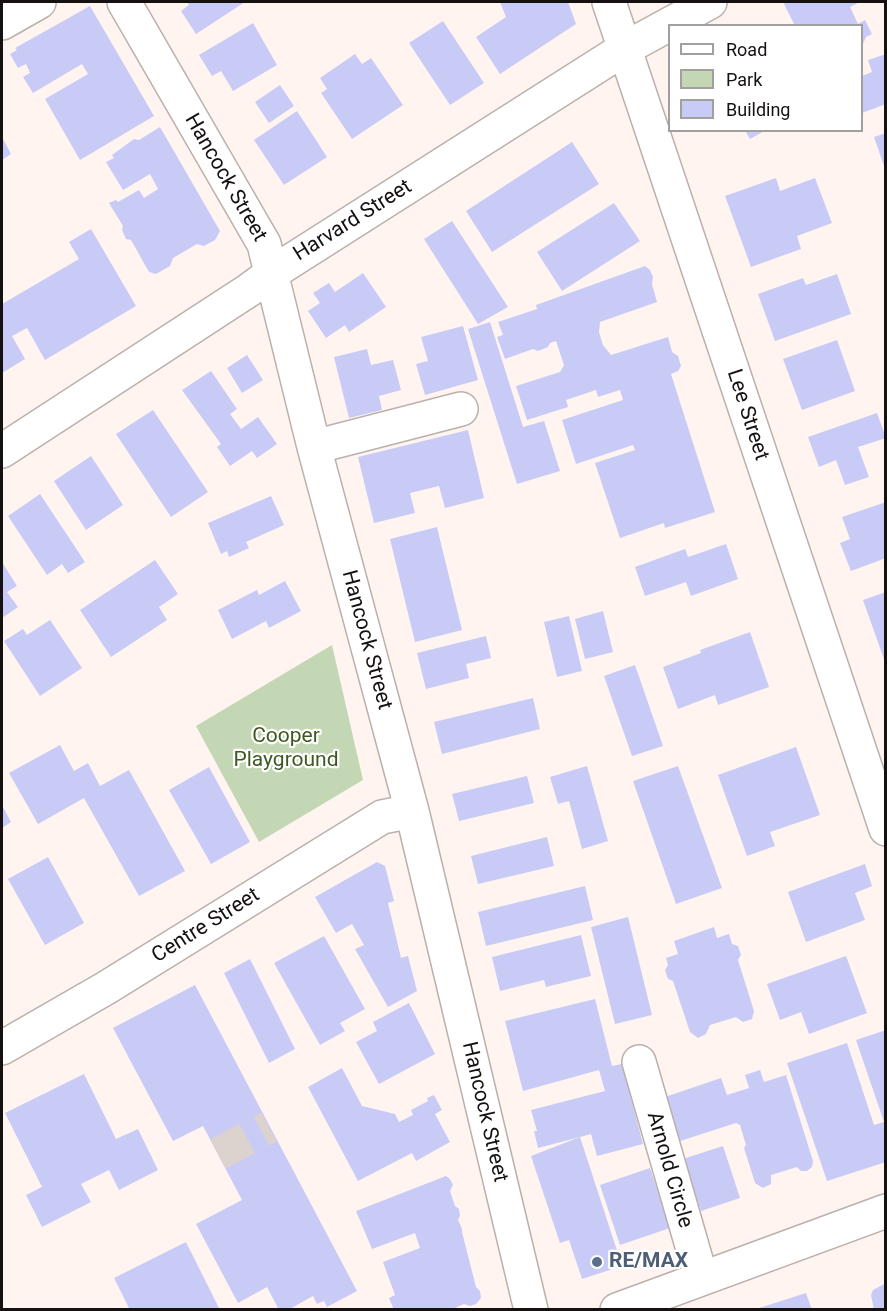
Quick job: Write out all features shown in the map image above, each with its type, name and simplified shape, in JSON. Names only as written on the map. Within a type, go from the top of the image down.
[{"type":"street","points":[[2,23],[39,2]]},
{"type":"street","name":"Hancock Street","points":[[124,2],[264,244],[314,447],[412,811],[531,1310]]},
{"type":"street","name":"Lee Street","points":[[609,2],[885,829]]},
{"type":"street","name":"Harvard Street","points":[[670,24],[710,2]]},
{"type":"street","name":"Harvard Street","points":[[2,452],[272,273],[624,49],[668,25]]},
{"type":"street","points":[[314,447],[461,409]]},
{"type":"street","name":"Centre Street","points":[[2,1048],[106,988],[382,817],[412,811]]},
{"type":"street","name":"Arnold Circle","points":[[639,1062],[701,1277]]},
{"type":"street","points":[[616,1310],[885,1211]]},
{"type":"green space","name":"Cooper Playground","points":[[332,645],[363,780],[259,842],[196,726]]},
{"type":"building","points":[[187,2],[245,2],[196,34],[181,11],[189,5]]},
{"type":"building","points":[[500,2],[568,2],[576,24],[500,74],[476,37],[506,17]]},
{"type":"building","points":[[783,2],[860,2],[850,7],[858,24],[794,24]]},
{"type":"building","points":[[90,6],[154,116],[80,160],[45,99],[88,74],[82,64],[33,93],[23,77],[30,73],[26,64],[18,68],[10,54],[17,50],[15,48]]},
{"type":"building","points":[[865,20],[872,34],[866,37],[863,44],[863,24],[858,24]]},
{"type":"building","points":[[443,21],[484,83],[450,105],[409,43]]},
{"type":"building","points":[[253,23],[277,65],[233,91],[221,71],[212,76],[199,55]]},
{"type":"building","points":[[355,54],[362,64],[371,58],[403,105],[352,139],[321,93],[327,89],[320,78]]},
{"type":"building","points":[[886,54],[886,104],[863,113],[863,76],[872,72],[868,60]]},
{"type":"building","points":[[280,85],[294,106],[269,123],[255,102]]},
{"type":"building","points":[[297,111],[327,157],[284,185],[254,140]]},
{"type":"building","points":[[160,127],[220,231],[215,240],[204,246],[197,244],[173,258],[170,266],[156,274],[149,272],[131,240],[126,239],[122,230],[123,226],[109,203],[116,200],[118,202],[139,190],[144,198],[158,189],[150,174],[123,190],[106,162],[114,158],[112,155],[134,139],[139,140]]},
{"type":"building","points":[[746,132],[762,132],[750,139]]},
{"type":"building","points":[[886,133],[886,169],[885,169],[874,137]]},
{"type":"building","points":[[2,137],[11,154],[2,160]]},
{"type":"building","points":[[572,142],[599,184],[492,252],[466,211]]},
{"type":"building","points":[[776,178],[780,191],[815,178],[832,223],[797,236],[801,249],[751,267],[725,196]]},
{"type":"building","points":[[614,203],[640,241],[562,291],[537,252]]},
{"type":"building","points":[[452,221],[508,307],[478,324],[424,239]]},
{"type":"building","points":[[91,229],[136,306],[45,360],[27,328],[12,336],[25,359],[2,373],[2,304],[79,259],[69,242]]},
{"type":"building","points":[[645,266],[653,277],[652,284],[657,302],[600,322],[599,332],[603,345],[611,355],[668,337],[672,352],[678,356],[681,366],[678,371],[671,374],[715,512],[665,528],[664,523],[620,538],[595,463],[635,450],[633,445],[576,464],[562,420],[623,400],[620,390],[598,397],[596,390],[566,400],[568,407],[527,420],[516,386],[560,372],[564,365],[556,341],[538,351],[533,349],[505,359],[497,337],[503,335],[498,322],[537,309],[536,305]]},
{"type":"building","points":[[363,273],[386,307],[349,332],[345,325],[326,338],[308,311],[320,303],[313,293],[329,283],[335,292]]},
{"type":"building","points":[[837,274],[851,314],[775,341],[758,294],[803,278],[806,285]]},
{"type":"building","points":[[490,322],[523,427],[544,421],[560,471],[517,484],[468,329]]},
{"type":"building","points":[[463,326],[478,380],[425,395],[416,364],[428,361],[421,337]]},
{"type":"building","points":[[837,340],[855,391],[802,410],[783,359]]},
{"type":"building","points":[[367,349],[371,365],[393,360],[401,390],[379,396],[382,410],[349,418],[334,357]]},
{"type":"building","points":[[247,355],[263,380],[242,393],[227,368]]},
{"type":"building","points":[[211,371],[237,409],[230,414],[241,429],[258,417],[277,444],[257,458],[252,451],[230,466],[217,447],[221,444],[182,390]]},
{"type":"building","points":[[153,410],[208,492],[171,517],[116,434]]},
{"type":"building","points":[[877,413],[886,438],[858,447],[869,477],[845,485],[836,460],[819,467],[808,437]]},
{"type":"building","points":[[468,430],[484,498],[445,508],[439,486],[410,493],[415,513],[374,523],[358,457]]},
{"type":"building","points":[[91,456],[123,505],[86,530],[54,481]]},
{"type":"building","points":[[40,494],[85,562],[68,573],[62,564],[47,575],[8,516]]},
{"type":"building","points":[[271,496],[284,525],[246,542],[249,548],[229,557],[227,551],[221,554],[208,523]]},
{"type":"building","points":[[886,502],[886,558],[851,571],[840,543],[850,539],[842,517]]},
{"type":"building","points":[[437,527],[462,630],[415,642],[390,539]]},
{"type":"building","points":[[726,544],[738,579],[691,596],[686,582],[645,596],[635,567],[685,549],[688,557]]},
{"type":"building","points":[[155,560],[178,594],[159,607],[167,620],[111,657],[80,610]]},
{"type":"building","points":[[2,562],[17,586],[7,592],[18,607],[2,618]]},
{"type":"building","points":[[285,581],[301,611],[269,628],[266,621],[232,639],[218,610],[257,590],[259,595]]},
{"type":"building","points":[[886,592],[886,662],[885,662],[863,600]]},
{"type":"building","points":[[603,611],[613,652],[585,659],[575,619]]},
{"type":"building","points":[[569,616],[582,671],[557,677],[544,622]]},
{"type":"building","points":[[50,620],[82,668],[40,696],[4,641],[23,629],[27,635]]},
{"type":"building","points":[[750,632],[769,687],[718,705],[715,695],[678,709],[663,667],[701,653],[700,650]]},
{"type":"building","points":[[486,636],[491,658],[466,664],[469,678],[426,689],[417,653]]},
{"type":"building","points":[[635,665],[663,746],[632,756],[604,676]]},
{"type":"building","points":[[533,698],[540,729],[442,754],[434,722]]},
{"type":"building","points":[[60,745],[74,771],[88,763],[100,786],[129,770],[185,871],[139,896],[84,798],[38,824],[9,773]]},
{"type":"building","points":[[796,747],[820,815],[770,832],[775,846],[747,856],[718,775]]},
{"type":"building","points":[[587,766],[608,841],[582,849],[569,801],[558,804],[550,777]]},
{"type":"building","points":[[678,766],[722,888],[676,904],[633,781]]},
{"type":"building","points":[[209,767],[250,842],[211,864],[169,790]]},
{"type":"building","points":[[527,776],[534,803],[459,821],[452,794]]},
{"type":"building","points":[[2,805],[11,822],[2,828]]},
{"type":"building","points":[[547,837],[554,866],[478,884],[471,856]]},
{"type":"building","points":[[48,857],[84,923],[45,945],[8,879]]},
{"type":"building","points":[[377,862],[385,866],[394,901],[388,903],[401,958],[408,956],[417,991],[388,1007],[355,949],[364,945],[352,924],[336,933],[315,897]]},
{"type":"building","points":[[865,864],[872,886],[855,893],[865,920],[806,942],[788,892]]},
{"type":"building","points":[[585,886],[593,920],[486,946],[478,912]]},
{"type":"building","points":[[628,917],[652,1015],[615,1024],[591,927]]},
{"type":"building","points":[[714,927],[717,938],[729,934],[732,944],[738,946],[741,955],[738,960],[754,1011],[752,1019],[743,1022],[736,1017],[710,1025],[706,1034],[698,1038],[690,1032],[673,981],[668,979],[665,970],[668,965],[666,958],[678,954],[674,941]]},
{"type":"building","points":[[581,935],[591,976],[546,987],[544,980],[500,991],[492,957]]},
{"type":"building","points":[[324,936],[365,1009],[340,1023],[345,1031],[320,1045],[274,963]]},
{"type":"building","points":[[846,956],[867,1013],[809,1034],[801,1012],[780,1020],[767,984]]},
{"type":"building","points":[[250,959],[295,1049],[269,1063],[224,973]]},
{"type":"building","points":[[195,985],[357,1291],[327,1307],[324,1301],[317,1304],[313,1296],[288,1310],[279,1310],[267,1287],[238,1303],[196,1224],[242,1200],[203,1126],[173,1141],[113,1028]]},
{"type":"building","points":[[595,999],[612,1066],[622,1064],[643,1144],[597,1156],[591,1134],[538,1148],[534,1131],[537,1131],[531,1110],[605,1091],[599,1070],[523,1091],[505,1021]]},
{"type":"building","points":[[409,1003],[435,1054],[379,1084],[356,1042],[377,1031],[373,1022]]},
{"type":"building","points":[[886,1030],[886,1162],[827,1181],[787,1063],[847,1043],[874,1125],[884,1122],[856,1040]]},
{"type":"building","points":[[342,1068],[362,1106],[395,1114],[399,1122],[413,1115],[411,1110],[434,1095],[442,1110],[435,1114],[450,1142],[416,1161],[412,1153],[358,1181],[308,1087]]},
{"type":"building","points":[[760,1070],[764,1082],[786,1075],[813,1161],[812,1167],[807,1171],[801,1171],[797,1167],[771,1175],[771,1184],[763,1188],[755,1183],[744,1148],[746,1145],[740,1125],[736,1123],[677,1142],[662,1098],[721,1078],[727,1095],[749,1088],[745,1075]]},
{"type":"building","points":[[84,1074],[116,1139],[138,1129],[158,1170],[119,1190],[109,1170],[81,1184],[91,1202],[42,1227],[26,1195],[42,1187],[5,1113]]},
{"type":"building","points":[[580,1137],[622,1266],[582,1279],[569,1240],[560,1243],[531,1156]]},
{"type":"building","points":[[723,1146],[740,1198],[701,1211],[683,1159]]},
{"type":"building","points":[[650,1168],[670,1228],[620,1245],[600,1185]]},
{"type":"building","points":[[446,1176],[453,1185],[450,1191],[455,1206],[459,1209],[458,1220],[481,1298],[476,1304],[470,1306],[464,1304],[450,1310],[394,1310],[389,1298],[395,1295],[383,1262],[420,1248],[415,1233],[372,1249],[356,1211]]},
{"type":"building","points":[[186,1242],[220,1310],[130,1310],[114,1278]]},
{"type":"building","points":[[886,1283],[886,1310],[874,1310],[871,1295],[873,1290]]},
{"type":"building","points":[[806,1293],[812,1310],[756,1310],[756,1309]]},
{"type":"tunnel","points":[[218,1154],[269,1127]]},
{"type":"place","name":"RE/MAX","points":[[597,1262]]}]
